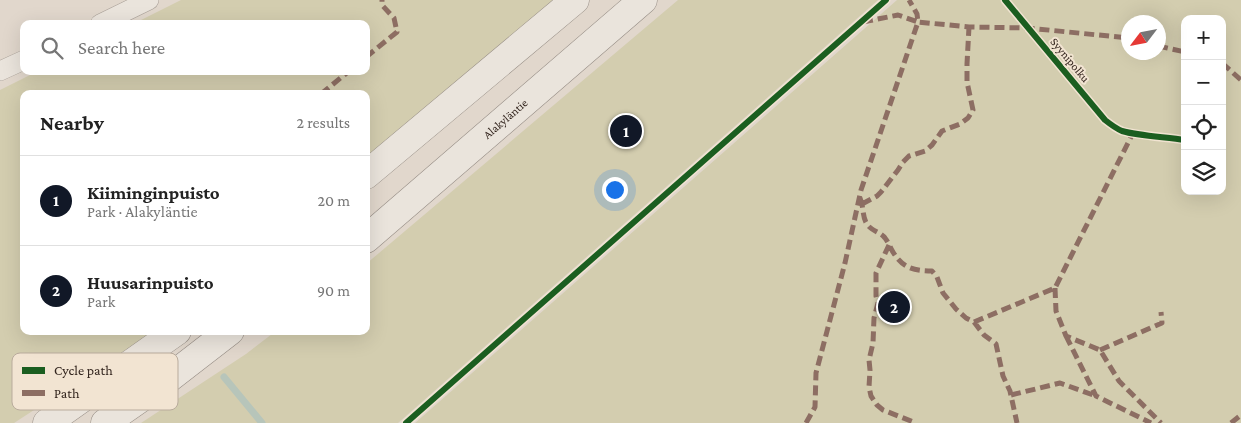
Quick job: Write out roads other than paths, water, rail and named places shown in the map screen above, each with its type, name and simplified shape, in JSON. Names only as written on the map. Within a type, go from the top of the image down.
[{"type":"main road","points":[[370,173],[575,0]]},
{"type":"main road","name":"Alakyläntie","points":[[370,235],[643,0]]},
{"type":"main road","points":[[145,353],[170,335]]},
{"type":"main road","points":[[178,371],[225,335]]},
{"type":"main road","points":[[47,423],[65,410]]},
{"type":"main road","points":[[105,423],[124,410]]},
{"type":"street","points":[[108,20],[149,0]]},
{"type":"street","points":[[0,72],[20,62]]},
{"type":"waterway","points":[[224,377],[262,423]]},
{"type":"place","name":"Kiiminginpuisto","points":[[626,131]]},
{"type":"place","name":"Huusarinpuisto","points":[[894,307]]}]
